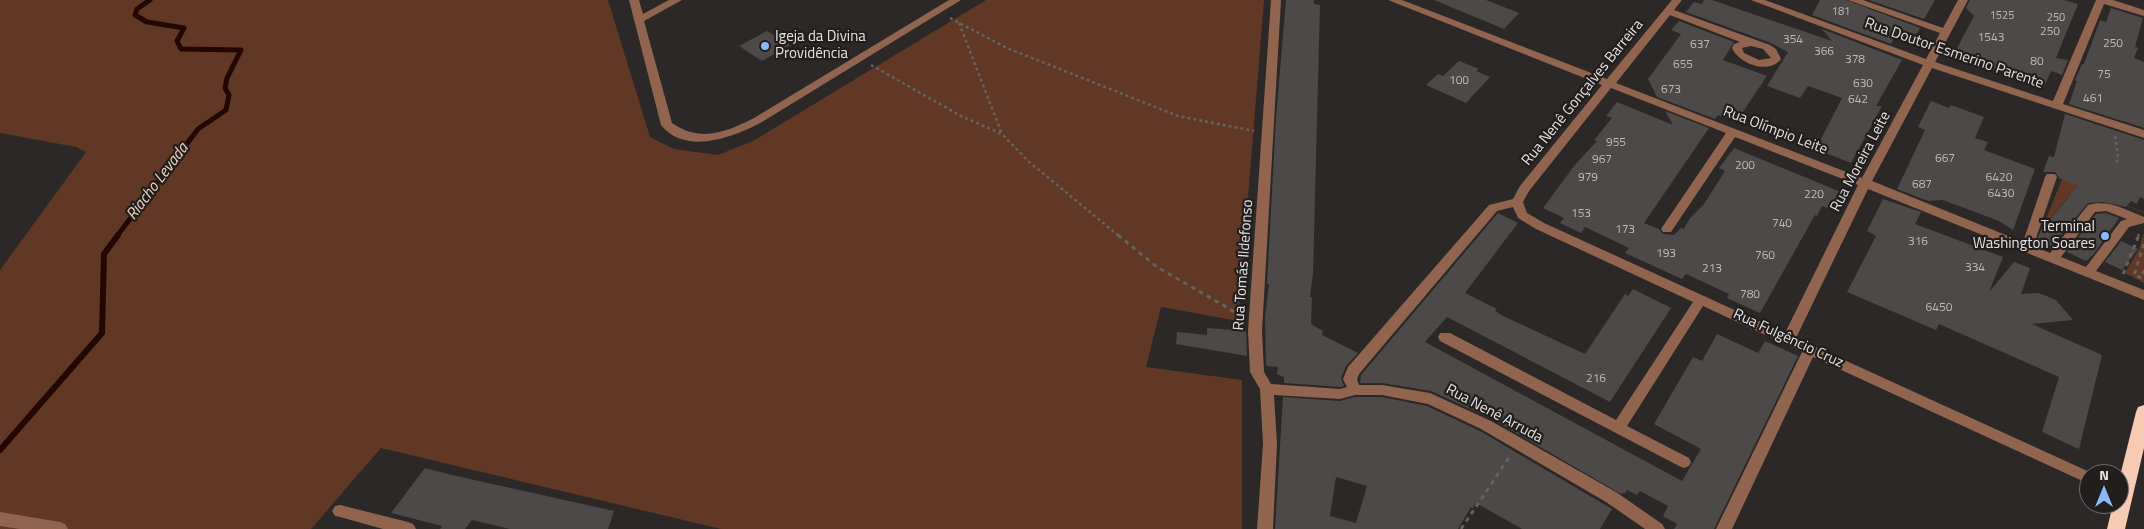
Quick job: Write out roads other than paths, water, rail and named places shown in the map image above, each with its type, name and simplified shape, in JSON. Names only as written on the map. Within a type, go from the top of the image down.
[{"type":"highway","points":[[2129,467],[2144,412]]},
{"type":"highway","points":[[2116,529],[2118,514]]},
{"type":"street","points":[[634,0],[667,125],[682,135],[692,138],[720,136],[738,130],[956,0]]},
{"type":"street","points":[[640,20],[677,0]]},
{"type":"street","name":"Rua Tomás Ildefonso","points":[[1265,529],[1270,444],[1267,389],[1257,372],[1256,324],[1276,0]]},
{"type":"street","name":"Rua Olímpio Leite","points":[[1394,0],[1865,183],[2144,295]]},
{"type":"street","name":"Rua Nenê Gonçalves Barreira","points":[[1517,202],[1677,0]]},
{"type":"street","name":"Rua Doutor Esmerino Parente","points":[[1756,0],[1930,64],[2144,134]]},
{"type":"street","points":[[1853,0],[1946,32]]},
{"type":"street","name":"Rua Moreira Leite","points":[[1789,339],[1865,183],[1963,0]]},
{"type":"street","points":[[2057,105],[2102,0],[2144,13]]},
{"type":"street","points":[[1667,12],[1751,43]]},
{"type":"street","points":[[1667,229],[1733,132]]},
{"type":"street","points":[[2029,241],[2051,178]]},
{"type":"street","points":[[1355,390],[1350,379],[1353,371],[1453,253],[1493,208],[1517,202]]},
{"type":"street","name":"Rua Fulgêncio Cruz","points":[[1517,202],[1518,209],[1528,220],[2079,473]]},
{"type":"street","points":[[2053,258],[2092,208],[2108,207],[2142,223]]},
{"type":"street","points":[[2088,273],[2126,224],[2142,223]]},
{"type":"street","points":[[1618,428],[1701,299]]},
{"type":"street","points":[[1444,336],[1684,462]]},
{"type":"street","points":[[1724,529],[1810,349]]},
{"type":"street","name":"Rua Nenê Arruda","points":[[1267,389],[1340,394],[1355,390],[1382,390],[1430,399],[1486,425],[1517,445],[1611,497],[1657,529]]},
{"type":"street","points":[[340,511],[408,529]]},
{"type":"street","points":[[0,519],[60,529]]},
{"type":"waterway","name":"Riacho Levada","points":[[117,236],[198,129],[226,110],[229,95],[225,88],[227,78],[241,50],[181,49],[177,41],[184,28],[147,22],[135,15],[137,9],[150,0]]},
{"type":"waterway","name":"Riacho Levada","points":[[0,450],[102,333],[104,254],[118,235]]},
{"type":"place","name":"Igeja da Divina Providência","points":[[765,46]]},
{"type":"place","name":"Terminal Washington Soares","points":[[2105,236]]}]
